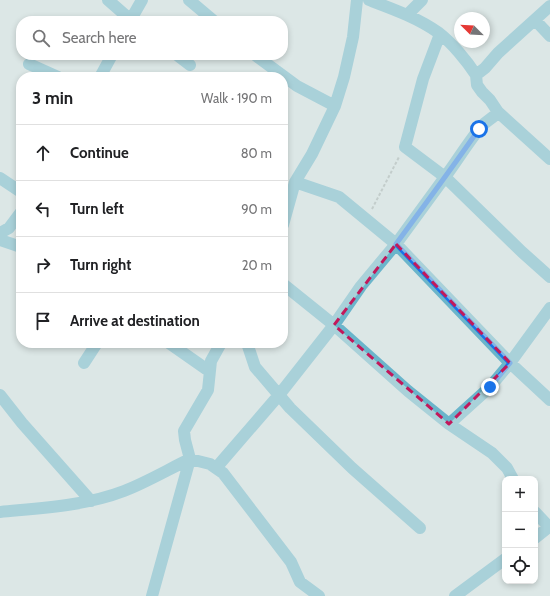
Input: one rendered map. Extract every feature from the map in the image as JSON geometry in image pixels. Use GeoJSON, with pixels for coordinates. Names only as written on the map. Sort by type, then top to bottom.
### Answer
{"type":"FeatureCollection","features":[{"type":"Feature","properties":{"kind":"street"},"geometry":{"type":"LineString","coordinates":[[108,0],[126,16]]}},
{"type":"Feature","properties":{"kind":"street"},"geometry":{"type":"LineString","coordinates":[[134,16],[142,0]]}},
{"type":"Feature","properties":{"kind":"street"},"geometry":{"type":"LineString","coordinates":[[189,0],[208,16]]}},
{"type":"Feature","properties":{"kind":"street"},"geometry":{"type":"LineString","coordinates":[[288,192],[312,154],[335,106],[344,77],[353,37],[357,0]]}},
{"type":"Feature","properties":{"kind":"street"},"geometry":{"type":"LineString","coordinates":[[369,0],[407,15],[440,34],[466,60],[476,75],[477,85],[498,112],[550,159]]}},
{"type":"Feature","properties":{"kind":"street"},"geometry":{"type":"LineString","coordinates":[[407,15],[422,0]]}},
{"type":"Feature","properties":{"kind":"street"},"geometry":{"type":"LineString","coordinates":[[476,75],[550,6]]}},
{"type":"Feature","properties":{"kind":"street"},"geometry":{"type":"LineString","coordinates":[[535,20],[550,36]]}},
{"type":"Feature","properties":{"kind":"street"},"geometry":{"type":"LineString","coordinates":[[440,34],[421,85],[405,147],[445,177],[522,252],[550,277]]}},
{"type":"Feature","properties":{"kind":"street"},"geometry":{"type":"LineString","coordinates":[[103,72],[109,60]]}},
{"type":"Feature","properties":{"kind":"street"},"geometry":{"type":"LineString","coordinates":[[184,60],[190,65]]}},
{"type":"Feature","properties":{"kind":"street"},"geometry":{"type":"LineString","coordinates":[[262,60],[279,72]]}},
{"type":"Feature","properties":{"kind":"street"},"geometry":{"type":"LineString","coordinates":[[30,64],[47,72]]}},
{"type":"Feature","properties":{"kind":"street"},"geometry":{"type":"LineString","coordinates":[[288,79],[298,86],[335,106]]}},
{"type":"Feature","properties":{"kind":"street"},"geometry":{"type":"LineString","coordinates":[[216,468],[278,395],[334,325],[361,286],[396,244],[479,129],[487,120],[495,116],[498,112]]}},
{"type":"Feature","properties":{"kind":"street"},"geometry":{"type":"LineString","coordinates":[[0,178],[16,189]]}},
{"type":"Feature","properties":{"kind":"street"},"geometry":{"type":"LineString","coordinates":[[295,182],[340,198],[396,244],[510,363],[550,400]]}},
{"type":"Feature","properties":{"kind":"street"},"geometry":{"type":"LineString","coordinates":[[0,234],[9,228],[16,219]]}},
{"type":"Feature","properties":{"kind":"street"},"geometry":{"type":"LineString","coordinates":[[0,240],[16,245]]}},
{"type":"Feature","properties":{"kind":"street"},"geometry":{"type":"LineString","coordinates":[[288,288],[334,325],[408,391],[449,424],[492,453],[507,468],[511,476]]}},
{"type":"Feature","properties":{"kind":"street"},"geometry":{"type":"LineString","coordinates":[[449,424],[490,387],[510,363],[550,308]]}},
{"type":"Feature","properties":{"kind":"street"},"geometry":{"type":"LineString","coordinates":[[84,363],[94,348]]}},
{"type":"Feature","properties":{"kind":"street"},"geometry":{"type":"LineString","coordinates":[[177,348],[209,371]]}},
{"type":"Feature","properties":{"kind":"street"},"geometry":{"type":"LineString","coordinates":[[152,596],[190,459],[184,431],[208,390],[211,361],[218,348]]}},
{"type":"Feature","properties":{"kind":"street"},"geometry":{"type":"LineString","coordinates":[[249,348],[255,367],[290,408],[352,468],[420,528]]}},
{"type":"Feature","properties":{"kind":"street"},"geometry":{"type":"LineString","coordinates":[[0,395],[22,423],[91,501]]}},
{"type":"Feature","properties":{"kind":"street"},"geometry":{"type":"LineString","coordinates":[[0,512],[91,501],[124,491],[190,459],[210,464],[223,473],[277,542],[291,562],[300,582],[319,596]]}},
{"type":"Feature","properties":{"kind":"street"},"geometry":{"type":"LineString","coordinates":[[538,515],[550,527],[538,536]]}},
{"type":"Feature","properties":{"kind":"street"},"geometry":{"type":"LineString","coordinates":[[455,596],[502,561]]}},
{"type":"Feature","properties":{"kind":"path"},"geometry":{"type":"LineString","coordinates":[[367,220],[405,147]]}},
{"type":"Feature","properties":{"kind":"highlighted area"},"geometry":{"type":"Polygon","coordinates":[[[396,244],[510,363],[449,424],[334,325],[396,244]]]}},
{"type":"Feature","properties":{"kind":"route"},"geometry":{"type":"LineString","coordinates":[[479,129],[396,244],[510,363],[490,387]]}}]}
